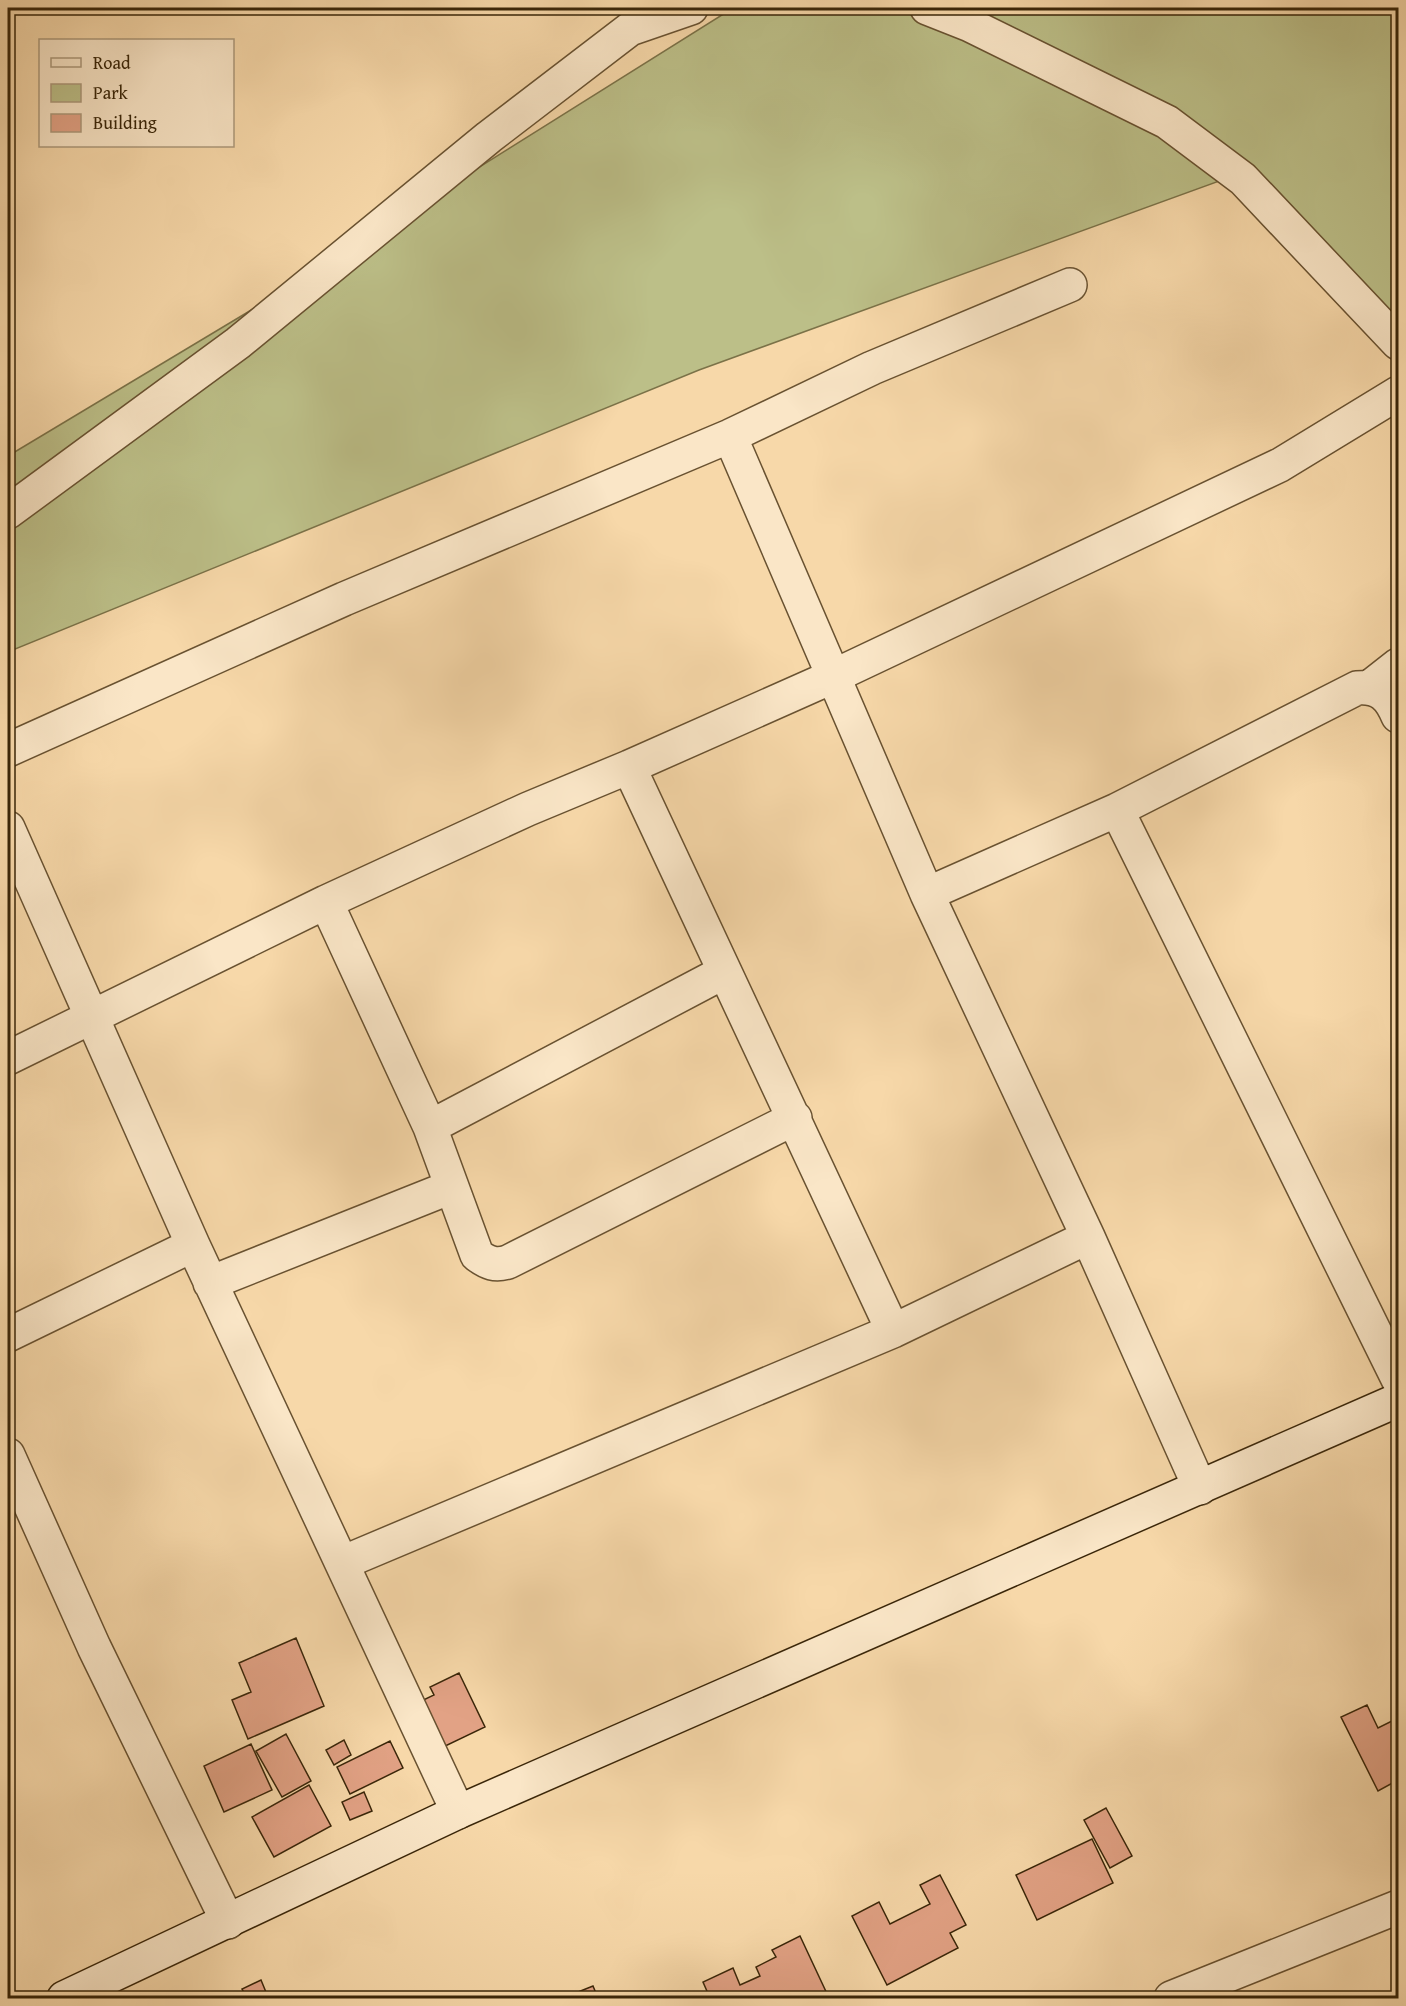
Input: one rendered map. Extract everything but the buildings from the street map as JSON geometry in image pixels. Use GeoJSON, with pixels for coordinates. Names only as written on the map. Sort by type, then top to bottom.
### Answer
{"type":"FeatureCollection","features":[{"type":"Feature","properties":{"kind":"street"},"geometry":{"type":"LineString","coordinates":[[8,512],[238,344],[489,137],[630,29],[691,8]]}},
{"type":"Feature","properties":{"kind":"street"},"geometry":{"type":"LineString","coordinates":[[927,8],[970,25],[1167,122],[1243,179],[1398,343]]}},
{"type":"Feature","properties":{"kind":"street"},"geometry":{"type":"LineString","coordinates":[[8,750],[344,599],[730,436],[872,368],[1070,285]]}},
{"type":"Feature","properties":{"kind":"street"},"geometry":{"type":"LineString","coordinates":[[8,1058],[326,902],[528,809],[629,767],[834,675],[1280,465],[1398,393]]}},
{"type":"Feature","properties":{"kind":"street"},"geometry":{"type":"LineString","coordinates":[[730,436],[927,894],[1088,1237],[1200,1488]]}},
{"type":"Feature","properties":{"kind":"street"},"geometry":{"type":"LineString","coordinates":[[1370,687],[1398,665]]}},
{"type":"Feature","properties":{"kind":"street"},"geometry":{"type":"LineString","coordinates":[[927,894],[1117,810],[1357,688],[1370,687],[1383,693],[1392,701],[1398,716]]}},
{"type":"Feature","properties":{"kind":"street"},"geometry":{"type":"LineString","coordinates":[[629,767],[893,1331]]}},
{"type":"Feature","properties":{"kind":"street"},"geometry":{"type":"LineString","coordinates":[[1117,810],[1398,1379]]}},
{"type":"Feature","properties":{"kind":"street"},"geometry":{"type":"LineString","coordinates":[[8,828],[90,1019],[192,1245],[458,1812]]}},
{"type":"Feature","properties":{"kind":"street"},"geometry":{"type":"LineString","coordinates":[[326,902],[430,1127],[477,1255],[488,1263],[499,1264],[795,1118]]}},
{"type":"Feature","properties":{"kind":"street"},"geometry":{"type":"LineString","coordinates":[[430,1127],[724,972]]}},
{"type":"Feature","properties":{"kind":"street"},"geometry":{"type":"LineString","coordinates":[[210,1283],[451,1187]]}},
{"type":"Feature","properties":{"kind":"street"},"geometry":{"type":"LineString","coordinates":[[342,1563],[893,1331],[1088,1237]]}},
{"type":"Feature","properties":{"kind":"street"},"geometry":{"type":"LineString","coordinates":[[8,1335],[192,1245]]}},
{"type":"Feature","properties":{"kind":"street"},"geometry":{"type":"LineString","coordinates":[[64,1998],[458,1812],[1398,1400]]}},
{"type":"Feature","properties":{"kind":"street"},"geometry":{"type":"LineString","coordinates":[[8,1455],[94,1647],[228,1922]]}},
{"type":"Feature","properties":{"kind":"street"},"geometry":{"type":"LineString","coordinates":[[1171,1998],[1398,1907]]}},
{"type":"Feature","properties":{"kind":"green space"},"geometry":{"type":"Polygon","coordinates":[[[733,8],[1398,8],[1398,334],[1230,177],[699,370],[8,652],[8,456],[248,312],[733,8]]]}}]}
